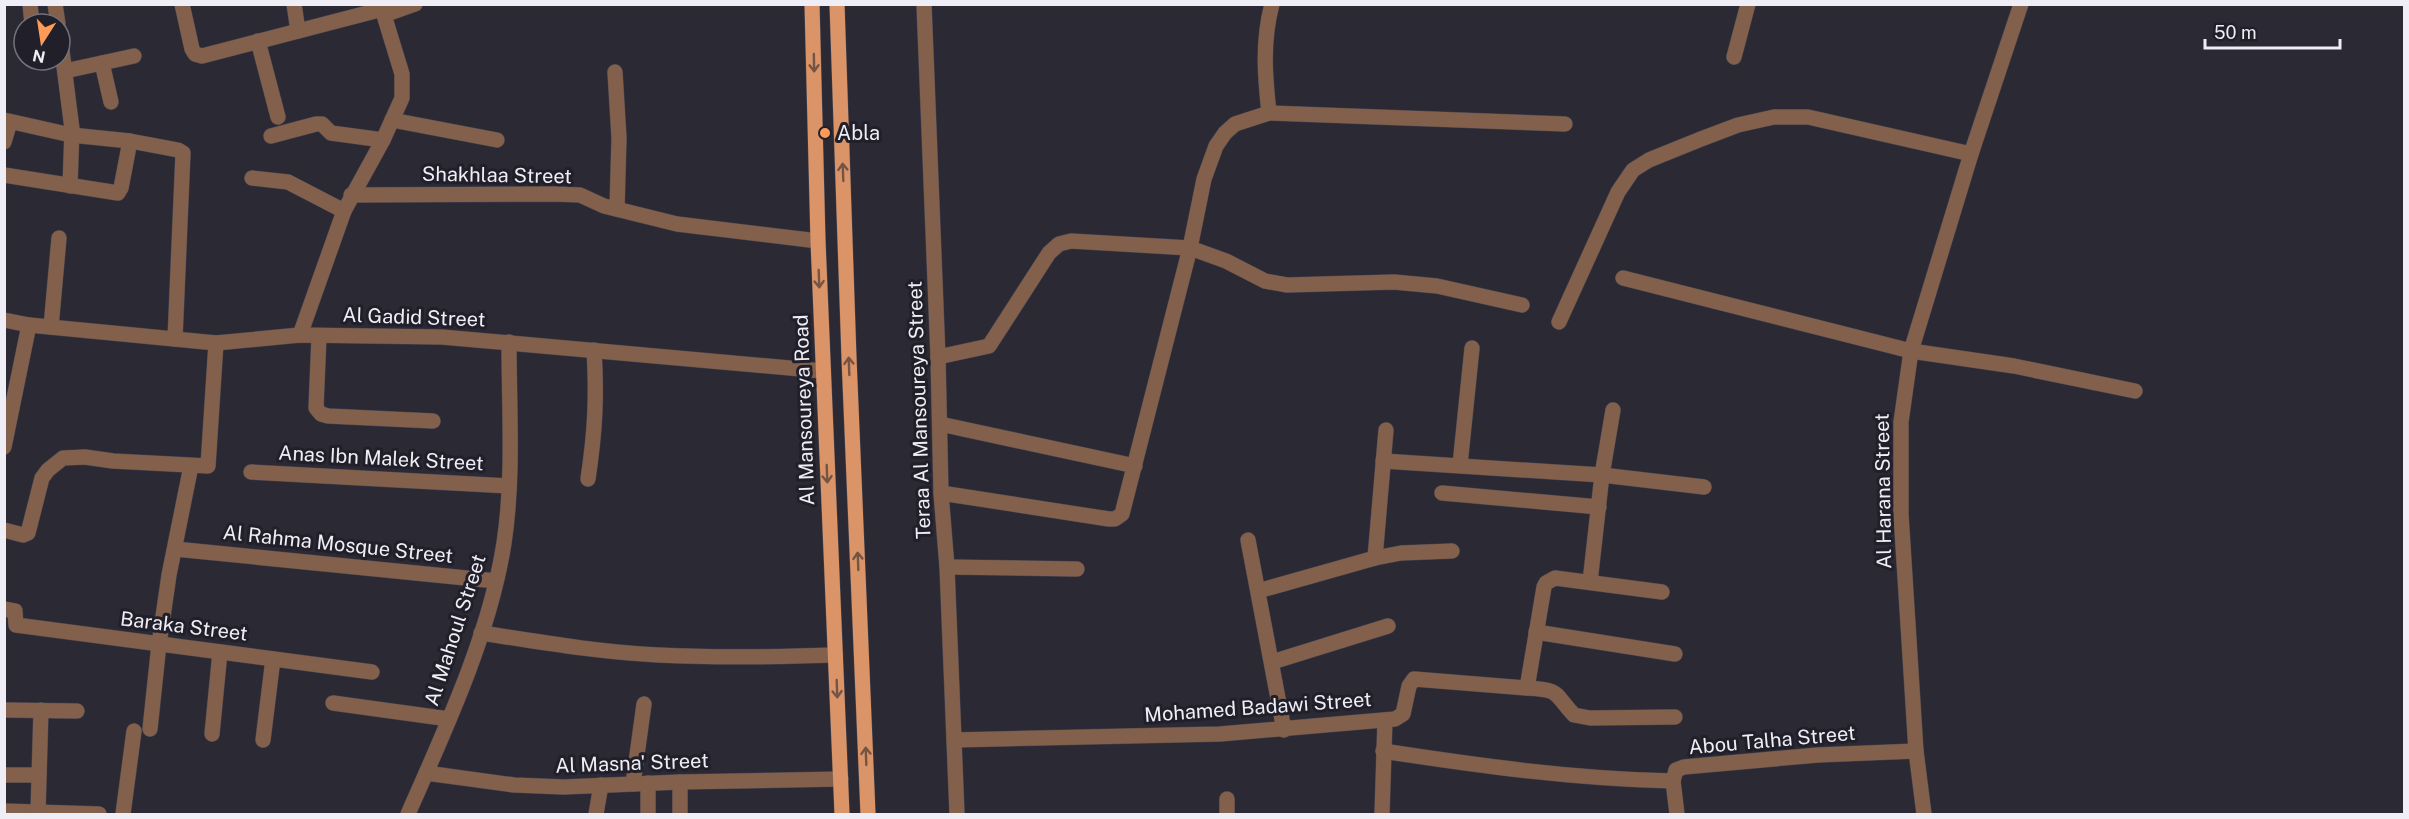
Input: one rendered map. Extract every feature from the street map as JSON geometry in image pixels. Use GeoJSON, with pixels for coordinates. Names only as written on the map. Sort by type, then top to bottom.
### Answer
{"type":"FeatureCollection","features":[{"type":"Feature","properties":{"kind":"main road","name":"Al Mansoureya Road"},"geometry":{"type":"LineString","coordinates":[[812,4],[818,241],[842,814]]}},
{"type":"Feature","properties":{"kind":"main road"},"geometry":{"type":"LineString","coordinates":[[837,4],[868,814]]}},
{"type":"Feature","properties":{"kind":"street"},"geometry":{"type":"LineString","coordinates":[[182,4],[192,49],[195,54],[202,56],[380,10],[415,4]]}},
{"type":"Feature","properties":{"kind":"street"},"geometry":{"type":"LineString","coordinates":[[294,4],[298,31]]}},
{"type":"Feature","properties":{"kind":"street","name":"Teraa Al Mansoureya Street"},"geometry":{"type":"LineString","coordinates":[[924,4],[941,493],[957,814]]}},
{"type":"Feature","properties":{"kind":"street"},"geometry":{"type":"LineString","coordinates":[[1269,113],[1264,48],[1272,4]]}},
{"type":"Feature","properties":{"kind":"street"},"geometry":{"type":"LineString","coordinates":[[1734,57],[1748,4]]}},
{"type":"Feature","properties":{"kind":"street","name":"Al Harana Street"},"geometry":{"type":"LineString","coordinates":[[1924,814],[1916,751],[1901,514],[1901,422],[1911,351],[1971,154],[2021,4]]}},
{"type":"Feature","properties":{"kind":"street"},"geometry":{"type":"LineString","coordinates":[[300,335],[344,211],[402,98],[402,74],[380,10]]}},
{"type":"Feature","properties":{"kind":"street"},"geometry":{"type":"LineString","coordinates":[[258,41],[278,117]]}},
{"type":"Feature","properties":{"kind":"street"},"geometry":{"type":"LineString","coordinates":[[72,69],[134,56]]}},
{"type":"Feature","properties":{"kind":"street"},"geometry":{"type":"LineString","coordinates":[[102,63],[111,102]]}},
{"type":"Feature","properties":{"kind":"street"},"geometry":{"type":"LineString","coordinates":[[65,72],[71,135],[70,186]]}},
{"type":"Feature","properties":{"kind":"street"},"geometry":{"type":"LineString","coordinates":[[615,72],[619,138],[617,210]]}},
{"type":"Feature","properties":{"kind":"street"},"geometry":{"type":"LineString","coordinates":[[941,493],[1115,519],[1122,514],[1191,248],[1204,179],[1216,146],[1235,124],[1269,113],[1565,124]]}},
{"type":"Feature","properties":{"kind":"street"},"geometry":{"type":"LineString","coordinates":[[1558,322],[1618,192],[1633,170],[1648,160],[1738,125],[1774,117],[1808,117],[1971,154]]}},
{"type":"Feature","properties":{"kind":"street"},"geometry":{"type":"LineString","coordinates":[[392,120],[497,140]]}},
{"type":"Feature","properties":{"kind":"street"},"geometry":{"type":"LineString","coordinates":[[4,142],[7,121],[71,135],[130,141],[178,150],[183,153],[175,339]]}},
{"type":"Feature","properties":{"kind":"street"},"geometry":{"type":"LineString","coordinates":[[272,136],[322,124],[331,133],[382,140]]}},
{"type":"Feature","properties":{"kind":"street"},"geometry":{"type":"LineString","coordinates":[[4,174],[118,193],[130,141]]}},
{"type":"Feature","properties":{"kind":"street"},"geometry":{"type":"LineString","coordinates":[[252,178],[288,182],[344,211]]}},
{"type":"Feature","properties":{"kind":"street","name":"Shakhlaa Street"},"geometry":{"type":"LineString","coordinates":[[351,195],[580,195],[617,210],[677,224],[818,241]]}},
{"type":"Feature","properties":{"kind":"street"},"geometry":{"type":"LineString","coordinates":[[51,327],[59,238]]}},
{"type":"Feature","properties":{"kind":"street"},"geometry":{"type":"LineString","coordinates":[[938,357],[989,346],[1044,261],[1059,244],[1071,241],[1191,248],[1226,261],[1265,281],[1287,285],[1394,282],[1437,286],[1522,305]]}},
{"type":"Feature","properties":{"kind":"street"},"geometry":{"type":"LineString","coordinates":[[1623,278],[1911,351],[2014,366],[2135,391]]}},
{"type":"Feature","properties":{"kind":"street","name":"Al Gadid Street"},"geometry":{"type":"LineString","coordinates":[[4,320],[29,325],[216,343],[300,335],[442,337],[823,371]]}},
{"type":"Feature","properties":{"kind":"street"},"geometry":{"type":"LineString","coordinates":[[4,447],[29,325]]}},
{"type":"Feature","properties":{"kind":"street"},"geometry":{"type":"LineString","coordinates":[[319,336],[316,408],[321,414],[433,421]]}},
{"type":"Feature","properties":{"kind":"street","name":"Al Mahoul Street"},"geometry":{"type":"LineString","coordinates":[[408,814],[449,719],[481,633],[496,581],[504,541],[509,486],[510,342]]}},
{"type":"Feature","properties":{"kind":"street"},"geometry":{"type":"LineString","coordinates":[[4,530],[23,535],[28,532],[42,478],[63,458],[85,457],[206,467],[209,463],[216,343]]}},
{"type":"Feature","properties":{"kind":"street"},"geometry":{"type":"LineString","coordinates":[[1460,465],[1472,348]]}},
{"type":"Feature","properties":{"kind":"street"},"geometry":{"type":"LineString","coordinates":[[588,479],[597,400],[594,350]]}},
{"type":"Feature","properties":{"kind":"street"},"geometry":{"type":"LineString","coordinates":[[1590,582],[1612,410]]}},
{"type":"Feature","properties":{"kind":"street"},"geometry":{"type":"LineString","coordinates":[[940,424],[1135,466]]}},
{"type":"Feature","properties":{"kind":"street"},"geometry":{"type":"LineString","coordinates":[[1375,558],[1386,430]]}},
{"type":"Feature","properties":{"kind":"street"},"geometry":{"type":"LineString","coordinates":[[1383,461],[1602,475],[1704,487]]}},
{"type":"Feature","properties":{"kind":"street"},"geometry":{"type":"LineString","coordinates":[[150,729],[159,644],[192,466]]}},
{"type":"Feature","properties":{"kind":"street","name":"Anas Ibn Malek Street"},"geometry":{"type":"LineString","coordinates":[[251,472],[509,486]]}},
{"type":"Feature","properties":{"kind":"street"},"geometry":{"type":"LineString","coordinates":[[1442,492],[1599,507]]}},
{"type":"Feature","properties":{"kind":"street"},"geometry":{"type":"LineString","coordinates":[[1248,540],[1284,730]]}},
{"type":"Feature","properties":{"kind":"street","name":"Al Rahma Mosque Street"},"geometry":{"type":"LineString","coordinates":[[175,549],[496,581]]}},
{"type":"Feature","properties":{"kind":"street"},"geometry":{"type":"LineString","coordinates":[[1258,591],[1375,558],[1452,551]]}},
{"type":"Feature","properties":{"kind":"street"},"geometry":{"type":"LineString","coordinates":[[946,567],[1077,569]]}},
{"type":"Feature","properties":{"kind":"street"},"geometry":{"type":"LineString","coordinates":[[1662,592],[1555,578],[1546,583],[1527,688],[1552,690],[1574,715],[1590,718],[1675,717]]}},
{"type":"Feature","properties":{"kind":"street","name":"Baraka Street"},"geometry":{"type":"LineString","coordinates":[[4,609],[15,611],[16,626],[372,672]]}},
{"type":"Feature","properties":{"kind":"street"},"geometry":{"type":"LineString","coordinates":[[1272,662],[1388,626]]}},
{"type":"Feature","properties":{"kind":"street"},"geometry":{"type":"LineString","coordinates":[[1536,632],[1675,654]]}},
{"type":"Feature","properties":{"kind":"street"},"geometry":{"type":"LineString","coordinates":[[481,633],[567,646],[656,655],[745,658],[836,655]]}},
{"type":"Feature","properties":{"kind":"street"},"geometry":{"type":"LineString","coordinates":[[212,734],[220,652]]}},
{"type":"Feature","properties":{"kind":"street"},"geometry":{"type":"LineString","coordinates":[[263,740],[273,659]]}},
{"type":"Feature","properties":{"kind":"street","name":"Mohamed Badawi Street"},"geometry":{"type":"LineString","coordinates":[[954,740],[1220,734],[1284,730],[1399,718],[1403,714],[1408,686],[1414,679],[1527,688]]}},
{"type":"Feature","properties":{"kind":"street"},"geometry":{"type":"LineString","coordinates":[[333,703],[449,719]]}},
{"type":"Feature","properties":{"kind":"street"},"geometry":{"type":"LineString","coordinates":[[644,704],[640,783],[648,814]]}},
{"type":"Feature","properties":{"kind":"street"},"geometry":{"type":"LineString","coordinates":[[4,710],[77,711]]}},
{"type":"Feature","properties":{"kind":"street"},"geometry":{"type":"LineString","coordinates":[[38,812],[41,711]]}},
{"type":"Feature","properties":{"kind":"street"},"geometry":{"type":"LineString","coordinates":[[1382,814],[1385,720]]}},
{"type":"Feature","properties":{"kind":"street"},"geometry":{"type":"LineString","coordinates":[[123,814],[134,731]]}},
{"type":"Feature","properties":{"kind":"street"},"geometry":{"type":"LineString","coordinates":[[1383,751],[1561,776],[1673,781]]}},
{"type":"Feature","properties":{"kind":"street","name":"Abou Talha Street"},"geometry":{"type":"LineString","coordinates":[[1677,814],[1673,781],[1676,770],[1684,767],[1818,755],[1916,751]]}},
{"type":"Feature","properties":{"kind":"street","name":"Al Masna' Street"},"geometry":{"type":"LineString","coordinates":[[426,773],[514,785],[564,787],[640,783],[841,779]]}},
{"type":"Feature","properties":{"kind":"street"},"geometry":{"type":"LineString","coordinates":[[4,775],[39,775]]}},
{"type":"Feature","properties":{"kind":"street"},"geometry":{"type":"LineString","coordinates":[[680,782],[680,814]]}},
{"type":"Feature","properties":{"kind":"street"},"geometry":{"type":"LineString","coordinates":[[596,814],[601,785]]}},
{"type":"Feature","properties":{"kind":"street"},"geometry":{"type":"LineString","coordinates":[[4,811],[99,814]]}},
{"type":"Feature","properties":{"kind":"place","name":"Abla"},"geometry":{"type":"Point","coordinates":[825,133]}}]}
